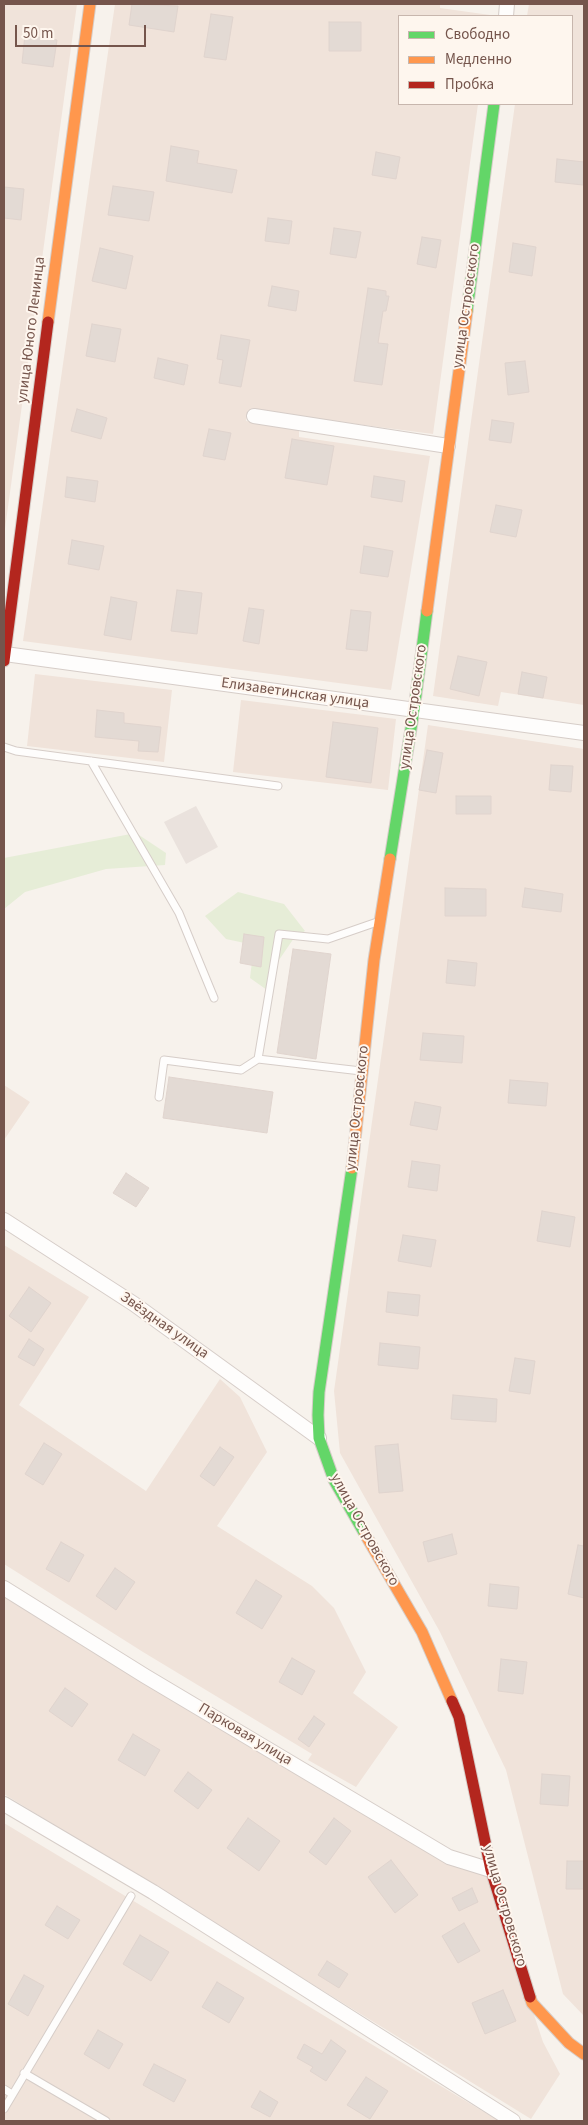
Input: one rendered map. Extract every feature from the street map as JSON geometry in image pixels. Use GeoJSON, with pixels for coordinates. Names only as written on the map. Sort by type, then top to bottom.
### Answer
{"type":"FeatureCollection","features":[{"type":"Feature","properties":{"kind":"street","name":"улица Юного Ленинца"},"geometry":{"type":"LineString","coordinates":[[4,658],[90,4]]}},
{"type":"Feature","properties":{"kind":"street","name":"улица Островского"},"geometry":{"type":"LineString","coordinates":[[494,105],[414,710],[374,960],[348,1201],[319,1392],[319,1438],[334,1480],[422,1632],[459,1717],[491,1870],[532,2003],[569,2042],[584,2054]]}},
{"type":"Feature","properties":{"kind":"street"},"geometry":{"type":"LineString","coordinates":[[254,416],[448,446]]}},
{"type":"Feature","properties":{"kind":"street","name":"Елизаветинская улица"},"geometry":{"type":"LineString","coordinates":[[4,658],[584,733]]}},
{"type":"Feature","properties":{"kind":"street","name":"Звёздная улица"},"geometry":{"type":"LineString","coordinates":[[4,1220],[134,1304],[319,1438]]}},
{"type":"Feature","properties":{"kind":"street","name":"Парковая улица"},"geometry":{"type":"LineString","coordinates":[[4,1588],[145,1676],[450,1858],[491,1870]]}},
{"type":"Feature","properties":{"kind":"street"},"geometry":{"type":"LineString","coordinates":[[4,1804],[153,1892],[513,2121]]}},
{"type":"Feature","properties":{"kind":"lane"},"geometry":{"type":"LineString","coordinates":[[4,747],[16,752],[278,786]]}},
{"type":"Feature","properties":{"kind":"lane"},"geometry":{"type":"LineString","coordinates":[[91,761],[179,913],[214,998]]}},
{"type":"Feature","properties":{"kind":"lane"},"geometry":{"type":"LineString","coordinates":[[258,1059],[279,934],[328,939],[380,921]]}},
{"type":"Feature","properties":{"kind":"lane"},"geometry":{"type":"LineString","coordinates":[[158,1097],[164,1060],[241,1070],[258,1059],[362,1071]]}},
{"type":"Feature","properties":{"kind":"lane"},"geometry":{"type":"LineString","coordinates":[[4,2109],[131,1896]]}},
{"type":"Feature","properties":{"kind":"lane"},"geometry":{"type":"LineString","coordinates":[[24,2074],[106,2121]]}},
{"type":"Feature","properties":{"kind":"lane"},"geometry":{"type":"LineString","coordinates":[[4,2089],[12,2094]]}},
{"type":"Feature","properties":{"kind":"shaded area"},"geometry":{"type":"Polygon","coordinates":[[[4,4],[77,4],[4,536],[4,4]]]}},
{"type":"Feature","properties":{"kind":"shaded area"},"geometry":{"type":"Polygon","coordinates":[[[115,4],[440,4],[440,8],[490,15],[398,15],[398,105],[478,105],[433,434],[248,410],[246,421],[299,427],[299,437],[430,456],[391,690],[23,641],[115,4]]]}},
{"type":"Feature","properties":{"kind":"shaded area"},"geometry":{"type":"Polygon","coordinates":[[[529,4],[584,4],[584,705],[501,692],[498,706],[433,696],[515,105],[573,105],[573,15],[527,15],[529,4]]]}},
{"type":"Feature","properties":{"kind":"shaded area"},"geometry":{"type":"Polygon","coordinates":[[[35,674],[172,690],[164,762],[27,746],[35,674]]]}},
{"type":"Feature","properties":{"kind":"shaded area"},"geometry":{"type":"Polygon","coordinates":[[[241,700],[396,719],[388,790],[233,772],[241,700]]]}},
{"type":"Feature","properties":{"kind":"shaded area"},"geometry":{"type":"Polygon","coordinates":[[[428,725],[584,749],[584,2016],[563,1994],[506,1770],[440,1632],[340,1453],[334,1391],[428,725]]]}},
{"type":"Feature","properties":{"kind":"shaded area"},"geometry":{"type":"Polygon","coordinates":[[[196,806],[218,847],[186,864],[164,822],[196,806]]]}},
{"type":"Feature","properties":{"kind":"shaded area"},"geometry":{"type":"Polygon","coordinates":[[[4,1085],[30,1102],[4,1140],[4,1085]]]}},
{"type":"Feature","properties":{"kind":"shaded area"},"geometry":{"type":"Polygon","coordinates":[[[4,1245],[89,1297],[19,1405],[146,1491],[220,1379],[240,1397],[267,1452],[217,1526],[312,1586],[334,1608],[366,1672],[353,1693],[398,1727],[356,1787],[308,1760],[312,1754],[143,1652],[4,1564],[4,1245]]]}},
{"type":"Feature","properties":{"kind":"shaded area"},"geometry":{"type":"Polygon","coordinates":[[[4,1593],[487,1873],[543,2042],[560,2074],[531,2119],[4,1794],[4,1593]]]}},
{"type":"Feature","properties":{"kind":"shaded area"},"geometry":{"type":"Polygon","coordinates":[[[4,1823],[499,2121],[4,2121],[4,1823]]]}},
{"type":"Feature","properties":{"kind":"green space"},"geometry":{"type":"Polygon","coordinates":[[[136,833],[166,853],[165,865],[106,869],[25,892],[4,909],[4,858],[136,833]]]}},
{"type":"Feature","properties":{"kind":"green space"},"geometry":{"type":"Polygon","coordinates":[[[238,892],[284,904],[305,931],[294,938],[279,960],[267,990],[250,978],[254,945],[226,939],[205,916],[238,892]]]}},
{"type":"Feature","properties":{"kind":"building"},"geometry":{"type":"Polygon","coordinates":[[[132,4],[178,6],[174,32],[129,25],[132,4]]]}},
{"type":"Feature","properties":{"kind":"building"},"geometry":{"type":"Polygon","coordinates":[[[211,14],[233,17],[226,60],[204,57],[211,14]]]}},
{"type":"Feature","properties":{"kind":"building"},"geometry":{"type":"Polygon","coordinates":[[[329,22],[361,22],[361,51],[329,51],[329,22]]]}},
{"type":"Feature","properties":{"kind":"building"},"geometry":{"type":"Polygon","coordinates":[[[25,35],[57,40],[53,67],[22,63],[25,35]]]}},
{"type":"Feature","properties":{"kind":"building"},"geometry":{"type":"Polygon","coordinates":[[[171,146],[199,151],[197,163],[237,170],[232,193],[166,181],[171,146]]]}},
{"type":"Feature","properties":{"kind":"building"},"geometry":{"type":"Polygon","coordinates":[[[376,152],[400,157],[396,179],[372,175],[376,152]]]}},
{"type":"Feature","properties":{"kind":"building"},"geometry":{"type":"Polygon","coordinates":[[[557,159],[584,162],[583,185],[555,182],[557,159]]]}},
{"type":"Feature","properties":{"kind":"building"},"geometry":{"type":"Polygon","coordinates":[[[113,186],[154,192],[149,221],[108,215],[113,186]]]}},
{"type":"Feature","properties":{"kind":"building"},"geometry":{"type":"Polygon","coordinates":[[[4,187],[24,189],[21,220],[4,218],[4,187]]]}},
{"type":"Feature","properties":{"kind":"building"},"geometry":{"type":"Polygon","coordinates":[[[268,218],[292,221],[289,244],[265,241],[268,218]]]}},
{"type":"Feature","properties":{"kind":"building"},"geometry":{"type":"Polygon","coordinates":[[[334,228],[361,232],[356,258],[330,254],[334,228]]]}},
{"type":"Feature","properties":{"kind":"building"},"geometry":{"type":"Polygon","coordinates":[[[422,237],[441,240],[436,268],[417,264],[422,237]]]}},
{"type":"Feature","properties":{"kind":"building"},"geometry":{"type":"Polygon","coordinates":[[[513,243],[536,247],[532,276],[509,272],[513,243]]]}},
{"type":"Feature","properties":{"kind":"building"},"geometry":{"type":"Polygon","coordinates":[[[100,248],[133,256],[126,289],[92,281],[100,248]]]}},
{"type":"Feature","properties":{"kind":"building"},"geometry":{"type":"Polygon","coordinates":[[[272,286],[299,291],[296,311],[268,306],[272,286]]]}},
{"type":"Feature","properties":{"kind":"building"},"geometry":{"type":"Polygon","coordinates":[[[368,288],[386,291],[386,296],[389,296],[386,311],[383,311],[378,343],[388,344],[382,385],[354,381],[368,288]]]}},
{"type":"Feature","properties":{"kind":"building"},"geometry":{"type":"Polygon","coordinates":[[[92,324],[121,329],[115,362],[86,356],[92,324]]]}},
{"type":"Feature","properties":{"kind":"building"},"geometry":{"type":"Polygon","coordinates":[[[221,335],[250,340],[241,387],[219,383],[223,360],[217,359],[221,335]]]}},
{"type":"Feature","properties":{"kind":"building"},"geometry":{"type":"Polygon","coordinates":[[[158,358],[188,365],[184,385],[154,378],[158,358]]]}},
{"type":"Feature","properties":{"kind":"building"},"geometry":{"type":"Polygon","coordinates":[[[525,361],[529,392],[508,395],[505,363],[525,361]]]}},
{"type":"Feature","properties":{"kind":"building"},"geometry":{"type":"Polygon","coordinates":[[[77,409],[107,418],[101,439],[71,431],[77,409]]]}},
{"type":"Feature","properties":{"kind":"building"},"geometry":{"type":"Polygon","coordinates":[[[492,420],[514,423],[511,443],[489,440],[492,420]]]}},
{"type":"Feature","properties":{"kind":"building"},"geometry":{"type":"Polygon","coordinates":[[[209,429],[231,433],[225,460],[203,456],[209,429]]]}},
{"type":"Feature","properties":{"kind":"building"},"geometry":{"type":"Polygon","coordinates":[[[292,439],[334,446],[327,485],[285,478],[292,439]]]}},
{"type":"Feature","properties":{"kind":"building"},"geometry":{"type":"Polygon","coordinates":[[[374,476],[405,481],[402,502],[371,497],[374,476]]]}},
{"type":"Feature","properties":{"kind":"building"},"geometry":{"type":"Polygon","coordinates":[[[67,477],[98,481],[95,502],[65,497],[67,477]]]}},
{"type":"Feature","properties":{"kind":"building"},"geometry":{"type":"Polygon","coordinates":[[[496,505],[522,510],[516,537],[490,532],[496,505]]]}},
{"type":"Feature","properties":{"kind":"building"},"geometry":{"type":"Polygon","coordinates":[[[72,540],[104,546],[99,570],[68,564],[72,540]]]}},
{"type":"Feature","properties":{"kind":"building"},"geometry":{"type":"Polygon","coordinates":[[[364,546],[393,551],[388,577],[360,573],[364,546]]]}},
{"type":"Feature","properties":{"kind":"building"},"geometry":{"type":"Polygon","coordinates":[[[177,590],[202,593],[197,634],[171,631],[177,590]]]}},
{"type":"Feature","properties":{"kind":"building"},"geometry":{"type":"Polygon","coordinates":[[[111,597],[137,602],[131,640],[104,635],[111,597]]]}},
{"type":"Feature","properties":{"kind":"building"},"geometry":{"type":"Polygon","coordinates":[[[249,608],[264,610],[259,644],[243,641],[249,608]]]}},
{"type":"Feature","properties":{"kind":"building"},"geometry":{"type":"Polygon","coordinates":[[[351,610],[371,612],[367,651],[346,649],[351,610]]]}},
{"type":"Feature","properties":{"kind":"building"},"geometry":{"type":"Polygon","coordinates":[[[458,656],[487,662],[479,696],[450,689],[458,656]]]}},
{"type":"Feature","properties":{"kind":"building"},"geometry":{"type":"Polygon","coordinates":[[[522,672],[547,677],[543,698],[518,694],[522,672]]]}},
{"type":"Feature","properties":{"kind":"building"},"geometry":{"type":"Polygon","coordinates":[[[97,710],[124,713],[124,723],[161,727],[158,752],[138,751],[139,741],[95,737],[97,710]]]}},
{"type":"Feature","properties":{"kind":"building"},"geometry":{"type":"Polygon","coordinates":[[[333,722],[378,728],[371,783],[326,777],[333,722]]]}},
{"type":"Feature","properties":{"kind":"building"},"geometry":{"type":"Polygon","coordinates":[[[427,750],[443,753],[436,793],[419,790],[427,750]]]}},
{"type":"Feature","properties":{"kind":"building"},"geometry":{"type":"Polygon","coordinates":[[[551,765],[573,766],[571,792],[549,790],[551,765]]]}},
{"type":"Feature","properties":{"kind":"building"},"geometry":{"type":"Polygon","coordinates":[[[456,796],[491,796],[491,814],[456,814],[456,796]]]}},
{"type":"Feature","properties":{"kind":"building"},"geometry":{"type":"Polygon","coordinates":[[[445,888],[486,889],[486,916],[445,916],[445,888]]]}},
{"type":"Feature","properties":{"kind":"building"},"geometry":{"type":"Polygon","coordinates":[[[525,888],[563,894],[561,912],[522,907],[525,888]]]}},
{"type":"Feature","properties":{"kind":"building"},"geometry":{"type":"Polygon","coordinates":[[[244,934],[264,937],[261,967],[240,963],[244,934]]]}},
{"type":"Feature","properties":{"kind":"building"},"geometry":{"type":"Polygon","coordinates":[[[293,949],[331,954],[316,1059],[277,1053],[293,949]]]}},
{"type":"Feature","properties":{"kind":"building"},"geometry":{"type":"Polygon","coordinates":[[[448,960],[477,963],[475,986],[446,983],[448,960]]]}},
{"type":"Feature","properties":{"kind":"building"},"geometry":{"type":"Polygon","coordinates":[[[423,1033],[464,1036],[462,1063],[420,1060],[423,1033]]]}},
{"type":"Feature","properties":{"kind":"building"},"geometry":{"type":"Polygon","coordinates":[[[169,1077],[273,1092],[267,1133],[163,1118],[169,1077]]]}},
{"type":"Feature","properties":{"kind":"building"},"geometry":{"type":"Polygon","coordinates":[[[510,1080],[548,1083],[546,1106],[508,1103],[510,1080]]]}},
{"type":"Feature","properties":{"kind":"building"},"geometry":{"type":"Polygon","coordinates":[[[415,1102],[441,1107],[437,1130],[410,1125],[415,1102]]]}},
{"type":"Feature","properties":{"kind":"building"},"geometry":{"type":"Polygon","coordinates":[[[412,1161],[440,1165],[437,1191],[408,1187],[412,1161]]]}},
{"type":"Feature","properties":{"kind":"building"},"geometry":{"type":"Polygon","coordinates":[[[126,1173],[149,1188],[136,1207],[113,1193],[126,1173]]]}},
{"type":"Feature","properties":{"kind":"building"},"geometry":{"type":"Polygon","coordinates":[[[542,1211],[575,1217],[570,1247],[537,1241],[542,1211]]]}},
{"type":"Feature","properties":{"kind":"building"},"geometry":{"type":"Polygon","coordinates":[[[403,1235],[436,1240],[431,1267],[398,1261],[403,1235]]]}},
{"type":"Feature","properties":{"kind":"building"},"geometry":{"type":"Polygon","coordinates":[[[29,1287],[51,1303],[31,1332],[9,1316],[29,1287]]]}},
{"type":"Feature","properties":{"kind":"building"},"geometry":{"type":"Polygon","coordinates":[[[388,1292],[420,1295],[418,1316],[386,1312],[388,1292]]]}},
{"type":"Feature","properties":{"kind":"building"},"geometry":{"type":"Polygon","coordinates":[[[29,1339],[44,1349],[34,1366],[18,1357],[29,1339]]]}},
{"type":"Feature","properties":{"kind":"building"},"geometry":{"type":"Polygon","coordinates":[[[380,1343],[420,1347],[418,1369],[378,1365],[380,1343]]]}},
{"type":"Feature","properties":{"kind":"building"},"geometry":{"type":"Polygon","coordinates":[[[515,1358],[535,1361],[530,1394],[509,1391],[515,1358]]]}},
{"type":"Feature","properties":{"kind":"building"},"geometry":{"type":"Polygon","coordinates":[[[453,1395],[497,1399],[496,1422],[451,1419],[453,1395]]]}},
{"type":"Feature","properties":{"kind":"building"},"geometry":{"type":"Polygon","coordinates":[[[44,1443],[62,1454],[43,1485],[25,1474],[44,1443]]]}},
{"type":"Feature","properties":{"kind":"building"},"geometry":{"type":"Polygon","coordinates":[[[398,1444],[403,1491],[379,1493],[375,1446],[398,1444]]]}},
{"type":"Feature","properties":{"kind":"building"},"geometry":{"type":"Polygon","coordinates":[[[220,1447],[234,1457],[214,1486],[200,1476],[220,1447]]]}},
{"type":"Feature","properties":{"kind":"building"},"geometry":{"type":"Polygon","coordinates":[[[452,1534],[457,1554],[428,1562],[423,1542],[452,1534]]]}},
{"type":"Feature","properties":{"kind":"building"},"geometry":{"type":"Polygon","coordinates":[[[61,1542],[84,1555],[69,1582],[46,1569],[61,1542]]]}},
{"type":"Feature","properties":{"kind":"building"},"geometry":{"type":"Polygon","coordinates":[[[578,1545],[584,1546],[584,1598],[568,1594],[578,1545]]]}},
{"type":"Feature","properties":{"kind":"building"},"geometry":{"type":"Polygon","coordinates":[[[115,1568],[135,1582],[116,1610],[96,1596],[115,1568]]]}},
{"type":"Feature","properties":{"kind":"building"},"geometry":{"type":"Polygon","coordinates":[[[256,1580],[282,1596],[262,1629],[236,1613],[256,1580]]]}},
{"type":"Feature","properties":{"kind":"building"},"geometry":{"type":"Polygon","coordinates":[[[490,1584],[519,1587],[517,1609],[488,1606],[490,1584]]]}},
{"type":"Feature","properties":{"kind":"building"},"geometry":{"type":"Polygon","coordinates":[[[292,1658],[315,1671],[302,1695],[279,1682],[292,1658]]]}},
{"type":"Feature","properties":{"kind":"building"},"geometry":{"type":"Polygon","coordinates":[[[501,1659],[527,1662],[523,1694],[498,1691],[501,1659]]]}},
{"type":"Feature","properties":{"kind":"building"},"geometry":{"type":"Polygon","coordinates":[[[65,1688],[88,1704],[72,1727],[49,1711],[65,1688]]]}},
{"type":"Feature","properties":{"kind":"building"},"geometry":{"type":"Polygon","coordinates":[[[314,1716],[325,1724],[309,1747],[298,1739],[314,1716]]]}},
{"type":"Feature","properties":{"kind":"building"},"geometry":{"type":"Polygon","coordinates":[[[133,1734],[160,1750],[145,1776],[118,1760],[133,1734]]]}},
{"type":"Feature","properties":{"kind":"building"},"geometry":{"type":"Polygon","coordinates":[[[188,1772],[212,1790],[198,1809],[174,1791],[188,1772]]]}},
{"type":"Feature","properties":{"kind":"building"},"geometry":{"type":"Polygon","coordinates":[[[542,1774],[570,1776],[568,1806],[540,1804],[542,1774]]]}},
{"type":"Feature","properties":{"kind":"building"},"geometry":{"type":"Polygon","coordinates":[[[248,1818],[280,1841],[259,1871],[227,1848],[248,1818]]]}},
{"type":"Feature","properties":{"kind":"building"},"geometry":{"type":"Polygon","coordinates":[[[334,1818],[351,1831],[326,1865],[309,1852],[334,1818]]]}},
{"type":"Feature","properties":{"kind":"building"},"geometry":{"type":"Polygon","coordinates":[[[391,1860],[418,1895],[395,1913],[368,1877],[391,1860]]]}},
{"type":"Feature","properties":{"kind":"building"},"geometry":{"type":"Polygon","coordinates":[[[567,1861],[584,1861],[584,1889],[566,1889],[567,1861]]]}},
{"type":"Feature","properties":{"kind":"building"},"geometry":{"type":"Polygon","coordinates":[[[472,1888],[478,1902],[459,1911],[452,1898],[472,1888]]]}},
{"type":"Feature","properties":{"kind":"building"},"geometry":{"type":"Polygon","coordinates":[[[57,1906],[80,1920],[68,1939],[45,1925],[57,1906]]]}},
{"type":"Feature","properties":{"kind":"building"},"geometry":{"type":"Polygon","coordinates":[[[464,1923],[480,1951],[458,1963],[442,1936],[464,1923]]]}},
{"type":"Feature","properties":{"kind":"building"},"geometry":{"type":"Polygon","coordinates":[[[140,1935],[169,1952],[151,1981],[123,1964],[140,1935]]]}},
{"type":"Feature","properties":{"kind":"building"},"geometry":{"type":"Polygon","coordinates":[[[327,1961],[348,1974],[339,1988],[318,1975],[327,1961]]]}},
{"type":"Feature","properties":{"kind":"building"},"geometry":{"type":"Polygon","coordinates":[[[24,1975],[44,1986],[28,2016],[8,2004],[24,1975]]]}},
{"type":"Feature","properties":{"kind":"building"},"geometry":{"type":"Polygon","coordinates":[[[217,1982],[244,1998],[229,2023],[202,2007],[217,1982]]]}},
{"type":"Feature","properties":{"kind":"building"},"geometry":{"type":"Polygon","coordinates":[[[503,1990],[516,2021],[485,2034],[472,2003],[503,1990]]]}},
{"type":"Feature","properties":{"kind":"building"},"geometry":{"type":"Polygon","coordinates":[[[98,2030],[123,2044],[109,2069],[84,2054],[98,2030]]]}},
{"type":"Feature","properties":{"kind":"building"},"geometry":{"type":"Polygon","coordinates":[[[331,2040],[346,2051],[326,2081],[310,2071],[313,2067],[297,2058],[304,2044],[322,2054],[331,2040]]]}},
{"type":"Feature","properties":{"kind":"building"},"geometry":{"type":"Polygon","coordinates":[[[154,2064],[186,2080],[174,2102],[143,2085],[154,2064]]]}},
{"type":"Feature","properties":{"kind":"building"},"geometry":{"type":"Polygon","coordinates":[[[366,2077],[388,2091],[370,2119],[347,2105],[366,2077]]]}},
{"type":"Feature","properties":{"kind":"building"},"geometry":{"type":"Polygon","coordinates":[[[260,2091],[278,2102],[270,2117],[251,2107],[260,2091]]]}},
{"type":"Feature","properties":{"kind":"traffic: fast"},"geometry":{"type":"LineString","coordinates":[[467,311],[494,105]]}},
{"type":"Feature","properties":{"kind":"traffic: fast"},"geometry":{"type":"LineString","coordinates":[[390,859],[414,710],[427,611]]}},
{"type":"Feature","properties":{"kind":"traffic: fast"},"geometry":{"type":"LineString","coordinates":[[352,1168],[319,1392],[318,1415],[319,1438],[334,1480],[365,1534]]}},
{"type":"Feature","properties":{"kind":"traffic: slow"},"geometry":{"type":"LineString","coordinates":[[48,322],[90,4]]}},
{"type":"Feature","properties":{"kind":"traffic: slow"},"geometry":{"type":"LineString","coordinates":[[427,611],[467,311]]}},
{"type":"Feature","properties":{"kind":"traffic: slow"},"geometry":{"type":"LineString","coordinates":[[352,1168],[374,960],[390,859]]}},
{"type":"Feature","properties":{"kind":"traffic: slow"},"geometry":{"type":"LineString","coordinates":[[365,1534],[422,1632],[452,1701]]}},
{"type":"Feature","properties":{"kind":"traffic: slow"},"geometry":{"type":"LineString","coordinates":[[530,1997],[532,2003],[569,2043],[584,2054]]}},
{"type":"Feature","properties":{"kind":"traffic: jam"},"geometry":{"type":"LineString","coordinates":[[4,661],[48,322]]}},
{"type":"Feature","properties":{"kind":"traffic: jam"},"geometry":{"type":"LineString","coordinates":[[452,1701],[459,1717],[491,1870],[530,1997]]}}]}
